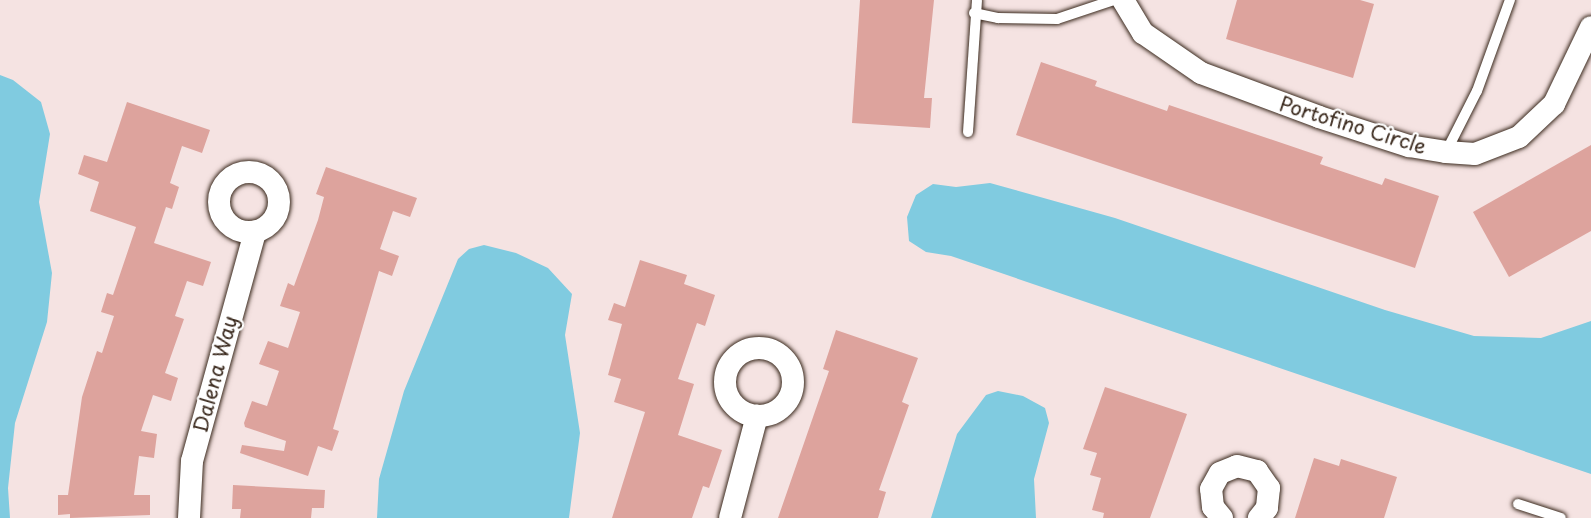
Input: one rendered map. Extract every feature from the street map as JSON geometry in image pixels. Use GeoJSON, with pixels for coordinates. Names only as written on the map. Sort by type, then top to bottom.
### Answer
{"type":"FeatureCollection","features":[{"type":"Feature","properties":{"kind":"street","name":"Portofino Circle"},"geometry":{"type":"LineString","coordinates":[[1123,0],[1143,33],[1164,51],[1201,73],[1319,117],[1409,146],[1475,154],[1519,137],[1554,104],[1591,27]]}},
{"type":"Feature","properties":{"kind":"street","name":"Dalena Way"},"geometry":{"type":"LineString","coordinates":[[189,518],[192,461],[255,232]]}},
{"type":"Feature","properties":{"kind":"street"},"geometry":{"type":"LineString","coordinates":[[730,518],[757,416]]}},
{"type":"Feature","properties":{"kind":"street"},"geometry":{"type":"LineString","coordinates":[[1222,518],[1213,507],[1211,489],[1220,473],[1237,466],[1257,471],[1269,488],[1267,508],[1259,518]]}},
{"type":"Feature","properties":{"kind":"lane"},"geometry":{"type":"LineString","coordinates":[[968,132],[974,12],[977,0]]}},
{"type":"Feature","properties":{"kind":"lane"},"geometry":{"type":"LineString","coordinates":[[974,12],[998,18],[1057,19],[1114,0]]}},
{"type":"Feature","properties":{"kind":"lane"},"geometry":{"type":"LineString","coordinates":[[1446,152],[1477,91],[1510,0]]}},
{"type":"Feature","properties":{"kind":"lane"},"geometry":{"type":"LineString","coordinates":[[1518,504],[1561,518]]}},
{"type":"Feature","properties":{"kind":"water"},"geometry":{"type":"Polygon","coordinates":[[[0,75],[13,80],[41,102],[50,134],[39,202],[52,273],[47,322],[15,423],[8,488],[10,518],[0,518],[0,75]]]}},
{"type":"Feature","properties":{"kind":"water"},"geometry":{"type":"Polygon","coordinates":[[[990,183],[1115,218],[1385,310],[1474,336],[1541,338],[1591,321],[1591,474],[951,256],[926,252],[909,241],[907,217],[916,195],[933,184],[956,187],[990,183]]]}},
{"type":"Feature","properties":{"kind":"water"},"geometry":{"type":"Polygon","coordinates":[[[484,245],[516,253],[548,268],[572,294],[565,335],[580,433],[569,518],[377,518],[379,479],[404,391],[458,259],[469,249],[484,245]]]}},
{"type":"Feature","properties":{"kind":"water"},"geometry":{"type":"Polygon","coordinates":[[[998,391],[1023,396],[1045,408],[1049,423],[1034,479],[1036,518],[931,518],[957,434],[986,395],[998,391]]]}},
{"type":"Feature","properties":{"kind":"building"},"geometry":{"type":"Polygon","coordinates":[[[860,0],[934,0],[924,98],[932,98],[930,128],[852,123],[860,0]]]}},
{"type":"Feature","properties":{"kind":"building"},"geometry":{"type":"Polygon","coordinates":[[[1237,0],[1360,0],[1374,4],[1353,78],[1226,39],[1237,0]]]}},
{"type":"Feature","properties":{"kind":"building"},"geometry":{"type":"Polygon","coordinates":[[[1041,62],[1097,81],[1095,86],[1167,111],[1169,105],[1323,157],[1320,164],[1382,185],[1385,178],[1439,196],[1415,268],[1016,135],[1041,62]]]}},
{"type":"Feature","properties":{"kind":"building"},"geometry":{"type":"Polygon","coordinates":[[[127,102],[210,130],[202,153],[182,146],[170,183],[179,187],[172,209],[166,207],[154,243],[211,262],[203,286],[187,281],[175,316],[184,319],[165,373],[178,378],[171,401],[153,395],[141,431],[157,434],[154,458],[139,456],[134,495],[150,495],[150,515],[70,518],[70,514],[58,515],[58,495],[68,495],[82,397],[97,351],[102,353],[114,316],[101,312],[107,293],[113,295],[136,227],[90,211],[99,182],[78,174],[84,155],[107,162],[127,102]]]}},
{"type":"Feature","properties":{"kind":"building"},"geometry":{"type":"Polygon","coordinates":[[[1591,145],[1591,231],[1509,277],[1473,212],[1591,145]]]}},
{"type":"Feature","properties":{"kind":"building"},"geometry":{"type":"Polygon","coordinates":[[[326,167],[417,198],[410,217],[393,211],[380,249],[399,256],[392,276],[379,271],[333,429],[339,431],[332,451],[318,446],[308,476],[240,453],[242,445],[284,451],[286,441],[245,427],[244,423],[252,401],[267,406],[279,371],[259,364],[268,341],[288,348],[300,312],[280,306],[288,283],[294,286],[318,220],[324,197],[316,194],[326,167]]]}},
{"type":"Feature","properties":{"kind":"building"},"geometry":{"type":"Polygon","coordinates":[[[640,260],[687,275],[684,284],[715,295],[705,326],[697,323],[678,379],[694,384],[678,435],[722,450],[709,488],[703,486],[692,518],[612,518],[645,412],[614,402],[621,379],[608,375],[622,324],[608,320],[614,303],[625,307],[640,260]]]}},
{"type":"Feature","properties":{"kind":"building"},"geometry":{"type":"Polygon","coordinates":[[[836,330],[918,358],[902,402],[909,405],[879,490],[886,492],[878,518],[778,518],[829,371],[823,369],[836,330]]]}},
{"type":"Feature","properties":{"kind":"building"},"geometry":{"type":"Polygon","coordinates":[[[1105,387],[1187,414],[1150,518],[1103,518],[1104,513],[1092,510],[1101,478],[1090,475],[1097,453],[1083,449],[1105,387]]]}},
{"type":"Feature","properties":{"kind":"building"},"geometry":{"type":"Polygon","coordinates":[[[1314,458],[1339,466],[1341,459],[1397,477],[1384,518],[1295,518],[1314,458]]]}},
{"type":"Feature","properties":{"kind":"building"},"geometry":{"type":"Polygon","coordinates":[[[233,485],[325,490],[324,508],[312,508],[311,518],[240,518],[241,509],[232,509],[233,485]]]}}]}
